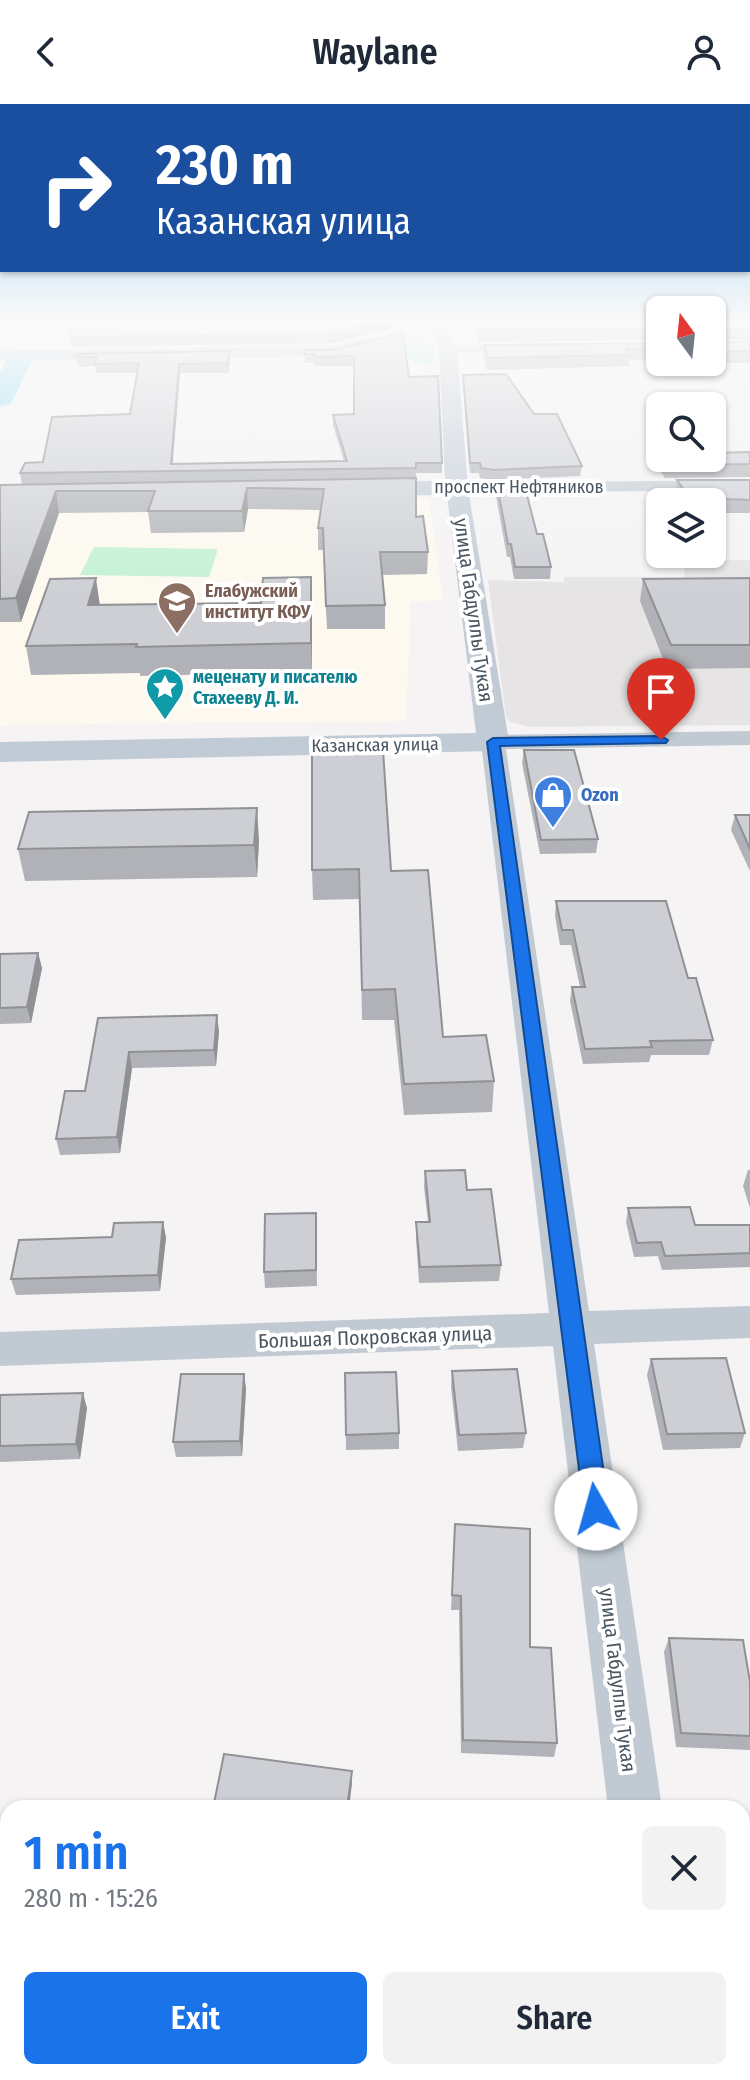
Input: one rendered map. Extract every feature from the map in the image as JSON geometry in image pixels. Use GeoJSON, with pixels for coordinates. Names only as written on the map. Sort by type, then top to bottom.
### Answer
{"type":"FeatureCollection","features":[{"type":"Feature","properties":{"kind":"main road","name":"улица Габдуллы Тукая"},"geometry":{"type":"LineString","coordinates":[[452,411],[457,488],[493,742]]}},
{"type":"Feature","properties":{"kind":"main road","name":"проспект Нефтяников"},"geometry":{"type":"LineString","coordinates":[[335,489],[457,488]]}},
{"type":"Feature","properties":{"kind":"main road","name":"Казанская улица"},"geometry":{"type":"LineString","coordinates":[[0,752],[493,742]]}},
{"type":"Feature","properties":{"kind":"street","name":"проспект Нефтяников"},"geometry":{"type":"LineString","coordinates":[[457,488],[750,485]]}},
{"type":"Feature","properties":{"kind":"street","name":"Казанская улица"},"geometry":{"type":"LineString","coordinates":[[493,742],[750,738]]}},
{"type":"Feature","properties":{"kind":"street","name":"улица Габдуллы Тукая"},"geometry":{"type":"LineString","coordinates":[[493,742],[634,1800]]}},
{"type":"Feature","properties":{"kind":"street","name":"Большая Покровская улица"},"geometry":{"type":"LineString","coordinates":[[0,1349],[750,1322]]}},
{"type":"Feature","properties":{"kind":"shaded area"},"geometry":{"type":"Polygon","coordinates":[[[429,498],[443,600],[411,602],[406,721],[0,725],[0,505],[429,498]]]}},
{"type":"Feature","properties":{"kind":"shaded area"},"geometry":{"type":"Polygon","coordinates":[[[726,560],[750,560],[750,725],[530,727],[511,722],[506,717],[488,580],[564,582],[564,577],[685,577],[684,568],[726,568],[726,560]]]}},
{"type":"Feature","properties":{"kind":"green space"},"geometry":{"type":"Polygon","coordinates":[[[94,547],[218,549],[209,577],[80,575],[94,547]]]}},
{"type":"Feature","properties":{"kind":"building"},"geometry":{"type":"Polygon","coordinates":[[[175,411],[171,464],[347,461],[333,415],[354,414],[354,411],[440,411],[442,463],[416,463],[416,468],[20,473],[25,463],[43,462],[52,417],[175,411]]]}},
{"type":"Feature","properties":{"kind":"building"},"geometry":{"type":"Polygon","coordinates":[[[466,411],[532,411],[534,414],[557,414],[582,466],[494,470],[481,468],[480,463],[470,463],[466,411]]]}},
{"type":"Feature","properties":{"kind":"building"},"geometry":{"type":"Polygon","coordinates":[[[750,452],[750,464],[726,464],[726,453],[750,452]]]}},
{"type":"Feature","properties":{"kind":"building"},"geometry":{"type":"Polygon","coordinates":[[[416,478],[416,517],[423,516],[428,552],[380,552],[385,605],[326,606],[323,528],[318,528],[324,489],[247,488],[242,511],[148,511],[155,491],[56,491],[16,598],[0,599],[0,485],[416,478]]]}},
{"type":"Feature","properties":{"kind":"building"},"geometry":{"type":"Polygon","coordinates":[[[677,480],[750,480],[750,500],[726,499],[726,488],[683,488],[677,480]]]}},
{"type":"Feature","properties":{"kind":"building"},"geometry":{"type":"Polygon","coordinates":[[[497,484],[524,484],[537,534],[543,534],[551,567],[515,567],[497,484]]]}},
{"type":"Feature","properties":{"kind":"building"},"geometry":{"type":"Polygon","coordinates":[[[311,577],[311,643],[26,646],[50,579],[96,578],[88,605],[261,603],[263,578],[311,577]]]}},
{"type":"Feature","properties":{"kind":"building"},"geometry":{"type":"Polygon","coordinates":[[[750,578],[750,645],[671,645],[643,579],[750,578]]]}},
{"type":"Feature","properties":{"kind":"building"},"geometry":{"type":"Polygon","coordinates":[[[383,750],[391,871],[428,870],[443,1037],[486,1035],[494,1081],[404,1084],[395,989],[362,990],[359,869],[312,870],[312,751],[383,750]]]}},
{"type":"Feature","properties":{"kind":"building"},"geometry":{"type":"Polygon","coordinates":[[[524,750],[574,750],[598,839],[541,840],[524,750]]]}},
{"type":"Feature","properties":{"kind":"building"},"geometry":{"type":"Polygon","coordinates":[[[257,808],[254,845],[18,849],[29,812],[257,808]]]}},
{"type":"Feature","properties":{"kind":"building"},"geometry":{"type":"Polygon","coordinates":[[[735,815],[750,815],[750,849],[735,815]]]}},
{"type":"Feature","properties":{"kind":"building"},"geometry":{"type":"Polygon","coordinates":[[[556,901],[666,901],[688,978],[696,978],[713,1040],[650,1041],[652,1047],[585,1049],[572,987],[585,987],[573,930],[562,930],[556,901]]]}},
{"type":"Feature","properties":{"kind":"building"},"geometry":{"type":"Polygon","coordinates":[[[38,953],[27,1007],[0,1008],[0,954],[38,953]]]}},
{"type":"Feature","properties":{"kind":"building"},"geometry":{"type":"Polygon","coordinates":[[[217,1015],[214,1050],[129,1052],[117,1137],[56,1139],[65,1091],[85,1091],[98,1018],[217,1015]]]}},
{"type":"Feature","properties":{"kind":"building"},"geometry":{"type":"Polygon","coordinates":[[[465,1170],[467,1190],[491,1189],[501,1265],[420,1267],[416,1222],[430,1222],[425,1171],[465,1170]]]}},
{"type":"Feature","properties":{"kind":"building"},"geometry":{"type":"Polygon","coordinates":[[[690,1207],[695,1225],[750,1225],[750,1253],[665,1256],[661,1242],[637,1243],[628,1208],[690,1207]]]}},
{"type":"Feature","properties":{"kind":"building"},"geometry":{"type":"Polygon","coordinates":[[[316,1213],[316,1270],[264,1272],[265,1214],[316,1213]]]}},
{"type":"Feature","properties":{"kind":"building"},"geometry":{"type":"Polygon","coordinates":[[[163,1222],[158,1275],[11,1279],[19,1240],[112,1237],[114,1223],[163,1222]]]}},
{"type":"Feature","properties":{"kind":"building"},"geometry":{"type":"Polygon","coordinates":[[[726,1358],[745,1433],[667,1434],[651,1359],[726,1358]]]}},
{"type":"Feature","properties":{"kind":"building"},"geometry":{"type":"Polygon","coordinates":[[[517,1369],[526,1433],[459,1435],[452,1371],[517,1369]]]}},
{"type":"Feature","properties":{"kind":"building"},"geometry":{"type":"Polygon","coordinates":[[[396,1372],[399,1433],[346,1435],[345,1373],[396,1372]]]}},
{"type":"Feature","properties":{"kind":"building"},"geometry":{"type":"Polygon","coordinates":[[[181,1374],[244,1374],[240,1441],[173,1442],[181,1374]]]}},
{"type":"Feature","properties":{"kind":"building"},"geometry":{"type":"Polygon","coordinates":[[[83,1393],[76,1444],[0,1446],[0,1395],[83,1393]]]}},
{"type":"Feature","properties":{"kind":"building"},"geometry":{"type":"Polygon","coordinates":[[[455,1524],[530,1529],[530,1647],[551,1648],[557,1743],[463,1740],[461,1596],[452,1595],[455,1524]]]}},
{"type":"Feature","properties":{"kind":"building"},"geometry":{"type":"Polygon","coordinates":[[[669,1638],[743,1640],[750,1682],[750,1736],[681,1733],[669,1638]]]}},
{"type":"Feature","properties":{"kind":"building"},"geometry":{"type":"Polygon","coordinates":[[[224,1754],[352,1771],[348,1800],[215,1800],[224,1754]]]}},
{"type":"Feature","properties":{"kind":"place","name":"Елабужский институт КФУ"},"geometry":{"type":"Point","coordinates":[177,635]}},
{"type":"Feature","properties":{"kind":"place","name":"меценату и писателю Стахееву Д. И."},"geometry":{"type":"Point","coordinates":[165,721]}},
{"type":"Feature","properties":{"kind":"place","name":"Ozon"},"geometry":{"type":"Point","coordinates":[553,829]}},
{"type":"Feature","properties":{"kind":"route"},"geometry":{"type":"LineString","coordinates":[[596,1509],[493,742],[661,740]]}}]}
